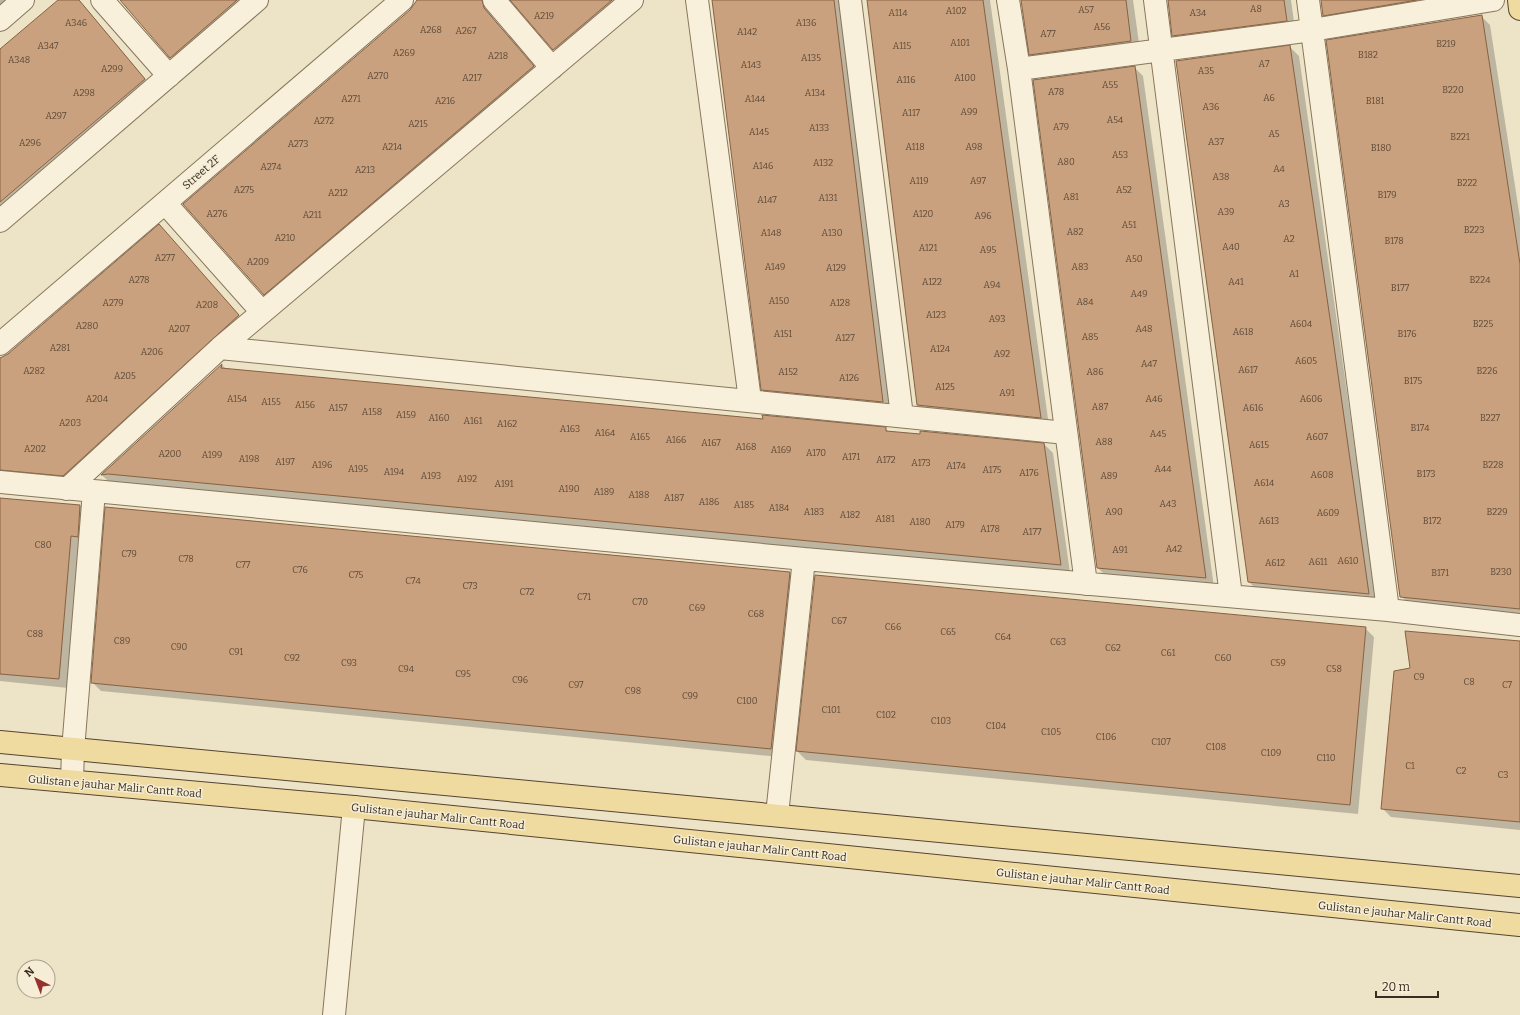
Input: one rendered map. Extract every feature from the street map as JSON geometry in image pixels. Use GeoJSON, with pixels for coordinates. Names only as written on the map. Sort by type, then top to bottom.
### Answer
{"type":"FeatureCollection","features":[{"type":"Feature","properties":{"kind":"main road"},"geometry":{"type":"LineString","coordinates":[[1519,0],[1520,9]]}},
{"type":"Feature","properties":{"kind":"main road"},"geometry":{"type":"LineString","coordinates":[[0,742],[1520,886]]}},
{"type":"Feature","properties":{"kind":"main road","name":"Gulistan e jauhar Malir Cantt Road"},"geometry":{"type":"LineString","coordinates":[[0,775],[354,807],[1520,925]]}},
{"type":"Feature","properties":{"kind":"street"},"geometry":{"type":"LineString","coordinates":[[0,20],[23,0]]}},
{"type":"Feature","properties":{"kind":"street"},"geometry":{"type":"LineString","coordinates":[[102,0],[169,76]]}},
{"type":"Feature","properties":{"kind":"street"},"geometry":{"type":"LineString","coordinates":[[0,221],[257,0]]}},
{"type":"Feature","properties":{"kind":"street","name":"Street 2F"},"geometry":{"type":"LineString","coordinates":[[0,344],[402,0]]}},
{"type":"Feature","properties":{"kind":"street"},"geometry":{"type":"LineString","coordinates":[[494,0],[552,68]]}},
{"type":"Feature","properties":{"kind":"street"},"geometry":{"type":"LineString","coordinates":[[67,489],[220,348],[632,0]]}},
{"type":"Feature","properties":{"kind":"street"},"geometry":{"type":"LineString","coordinates":[[697,0],[750,400]]}},
{"type":"Feature","properties":{"kind":"street"},"geometry":{"type":"LineString","coordinates":[[850,0],[902,416]]}},
{"type":"Feature","properties":{"kind":"street"},"geometry":{"type":"LineString","coordinates":[[1008,0],[1019,69],[1086,584]]}},
{"type":"Feature","properties":{"kind":"street"},"geometry":{"type":"LineString","coordinates":[[1155,0],[1230,596]]}},
{"type":"Feature","properties":{"kind":"street"},"geometry":{"type":"LineString","coordinates":[[1308,0],[1388,610]]}},
{"type":"Feature","properties":{"kind":"street"},"geometry":{"type":"LineString","coordinates":[[1019,69],[1312,30],[1493,0]]}},
{"type":"Feature","properties":{"kind":"street"},"geometry":{"type":"LineString","coordinates":[[165,203],[262,312]]}},
{"type":"Feature","properties":{"kind":"street"},"geometry":{"type":"LineString","coordinates":[[220,348],[750,400],[1066,433]]}},
{"type":"Feature","properties":{"kind":"street"},"geometry":{"type":"LineString","coordinates":[[0,482],[804,559],[1388,610],[1520,625]]}},
{"type":"Feature","properties":{"kind":"street"},"geometry":{"type":"LineString","coordinates":[[72,781],[73,750],[94,491]]}},
{"type":"Feature","properties":{"kind":"street"},"geometry":{"type":"LineString","coordinates":[[778,815],[804,559]]}},
{"type":"Feature","properties":{"kind":"street"},"geometry":{"type":"LineString","coordinates":[[334,1015],[354,807]]}},
{"type":"Feature","properties":{"kind":"building"},"geometry":{"type":"Polygon","coordinates":[[[58,0],[79,0],[145,79],[0,202],[0,49],[58,0]]]}},
{"type":"Feature","properties":{"kind":"building"},"geometry":{"type":"Polygon","coordinates":[[[120,0],[237,0],[170,58],[120,0]]]}},
{"type":"Feature","properties":{"kind":"building"},"geometry":{"type":"Polygon","coordinates":[[[417,0],[482,0],[484,8],[534,66],[264,295],[183,204],[410,10],[417,0]]]}},
{"type":"Feature","properties":{"kind":"building"},"geometry":{"type":"Polygon","coordinates":[[[510,0],[612,0],[553,50],[510,0]]]}},
{"type":"Feature","properties":{"kind":"building"},"geometry":{"type":"Polygon","coordinates":[[[712,0],[834,0],[883,402],[761,390],[712,0]]]}},
{"type":"Feature","properties":{"kind":"building"},"geometry":{"type":"Polygon","coordinates":[[[867,0],[983,0],[1041,418],[917,405],[867,0]]]}},
{"type":"Feature","properties":{"kind":"building"},"geometry":{"type":"Polygon","coordinates":[[[1021,0],[1126,0],[1131,41],[1029,55],[1021,0]]]}},
{"type":"Feature","properties":{"kind":"building"},"geometry":{"type":"Polygon","coordinates":[[[1168,0],[1284,0],[1287,21],[1172,36],[1168,0]]]}},
{"type":"Feature","properties":{"kind":"building"},"geometry":{"type":"Polygon","coordinates":[[[1321,0],[1417,0],[1323,16],[1321,0]]]}},
{"type":"Feature","properties":{"kind":"building"},"geometry":{"type":"Polygon","coordinates":[[[1482,15],[1520,264],[1520,609],[1400,597],[1326,40],[1482,15]]]}},
{"type":"Feature","properties":{"kind":"building"},"geometry":{"type":"Polygon","coordinates":[[[1290,45],[1369,594],[1248,582],[1176,61],[1290,45]]]}},
{"type":"Feature","properties":{"kind":"building"},"geometry":{"type":"Polygon","coordinates":[[[1135,66],[1206,578],[1097,568],[1033,80],[1135,66]]]}},
{"type":"Feature","properties":{"kind":"building"},"geometry":{"type":"Polygon","coordinates":[[[159,224],[239,315],[63,476],[0,470],[0,358],[8,354],[159,224]]]}},
{"type":"Feature","properties":{"kind":"building"},"geometry":{"type":"Polygon","coordinates":[[[222,364],[221,368],[763,419],[762,415],[886,427],[886,431],[920,434],[920,431],[1044,443],[1061,565],[108,474],[101,475],[222,364]]]}},
{"type":"Feature","properties":{"kind":"building"},"geometry":{"type":"Polygon","coordinates":[[[0,498],[80,505],[78,537],[71,536],[59,679],[0,674],[0,498]]]}},
{"type":"Feature","properties":{"kind":"building"},"geometry":{"type":"Polygon","coordinates":[[[105,507],[790,572],[771,749],[91,683],[105,507]]]}},
{"type":"Feature","properties":{"kind":"building"},"geometry":{"type":"Polygon","coordinates":[[[815,575],[1366,627],[1350,805],[796,751],[815,575]]]}},
{"type":"Feature","properties":{"kind":"building"},"geometry":{"type":"Polygon","coordinates":[[[1405,631],[1520,641],[1520,822],[1381,809],[1394,671],[1410,668],[1405,631]]]}}]}
